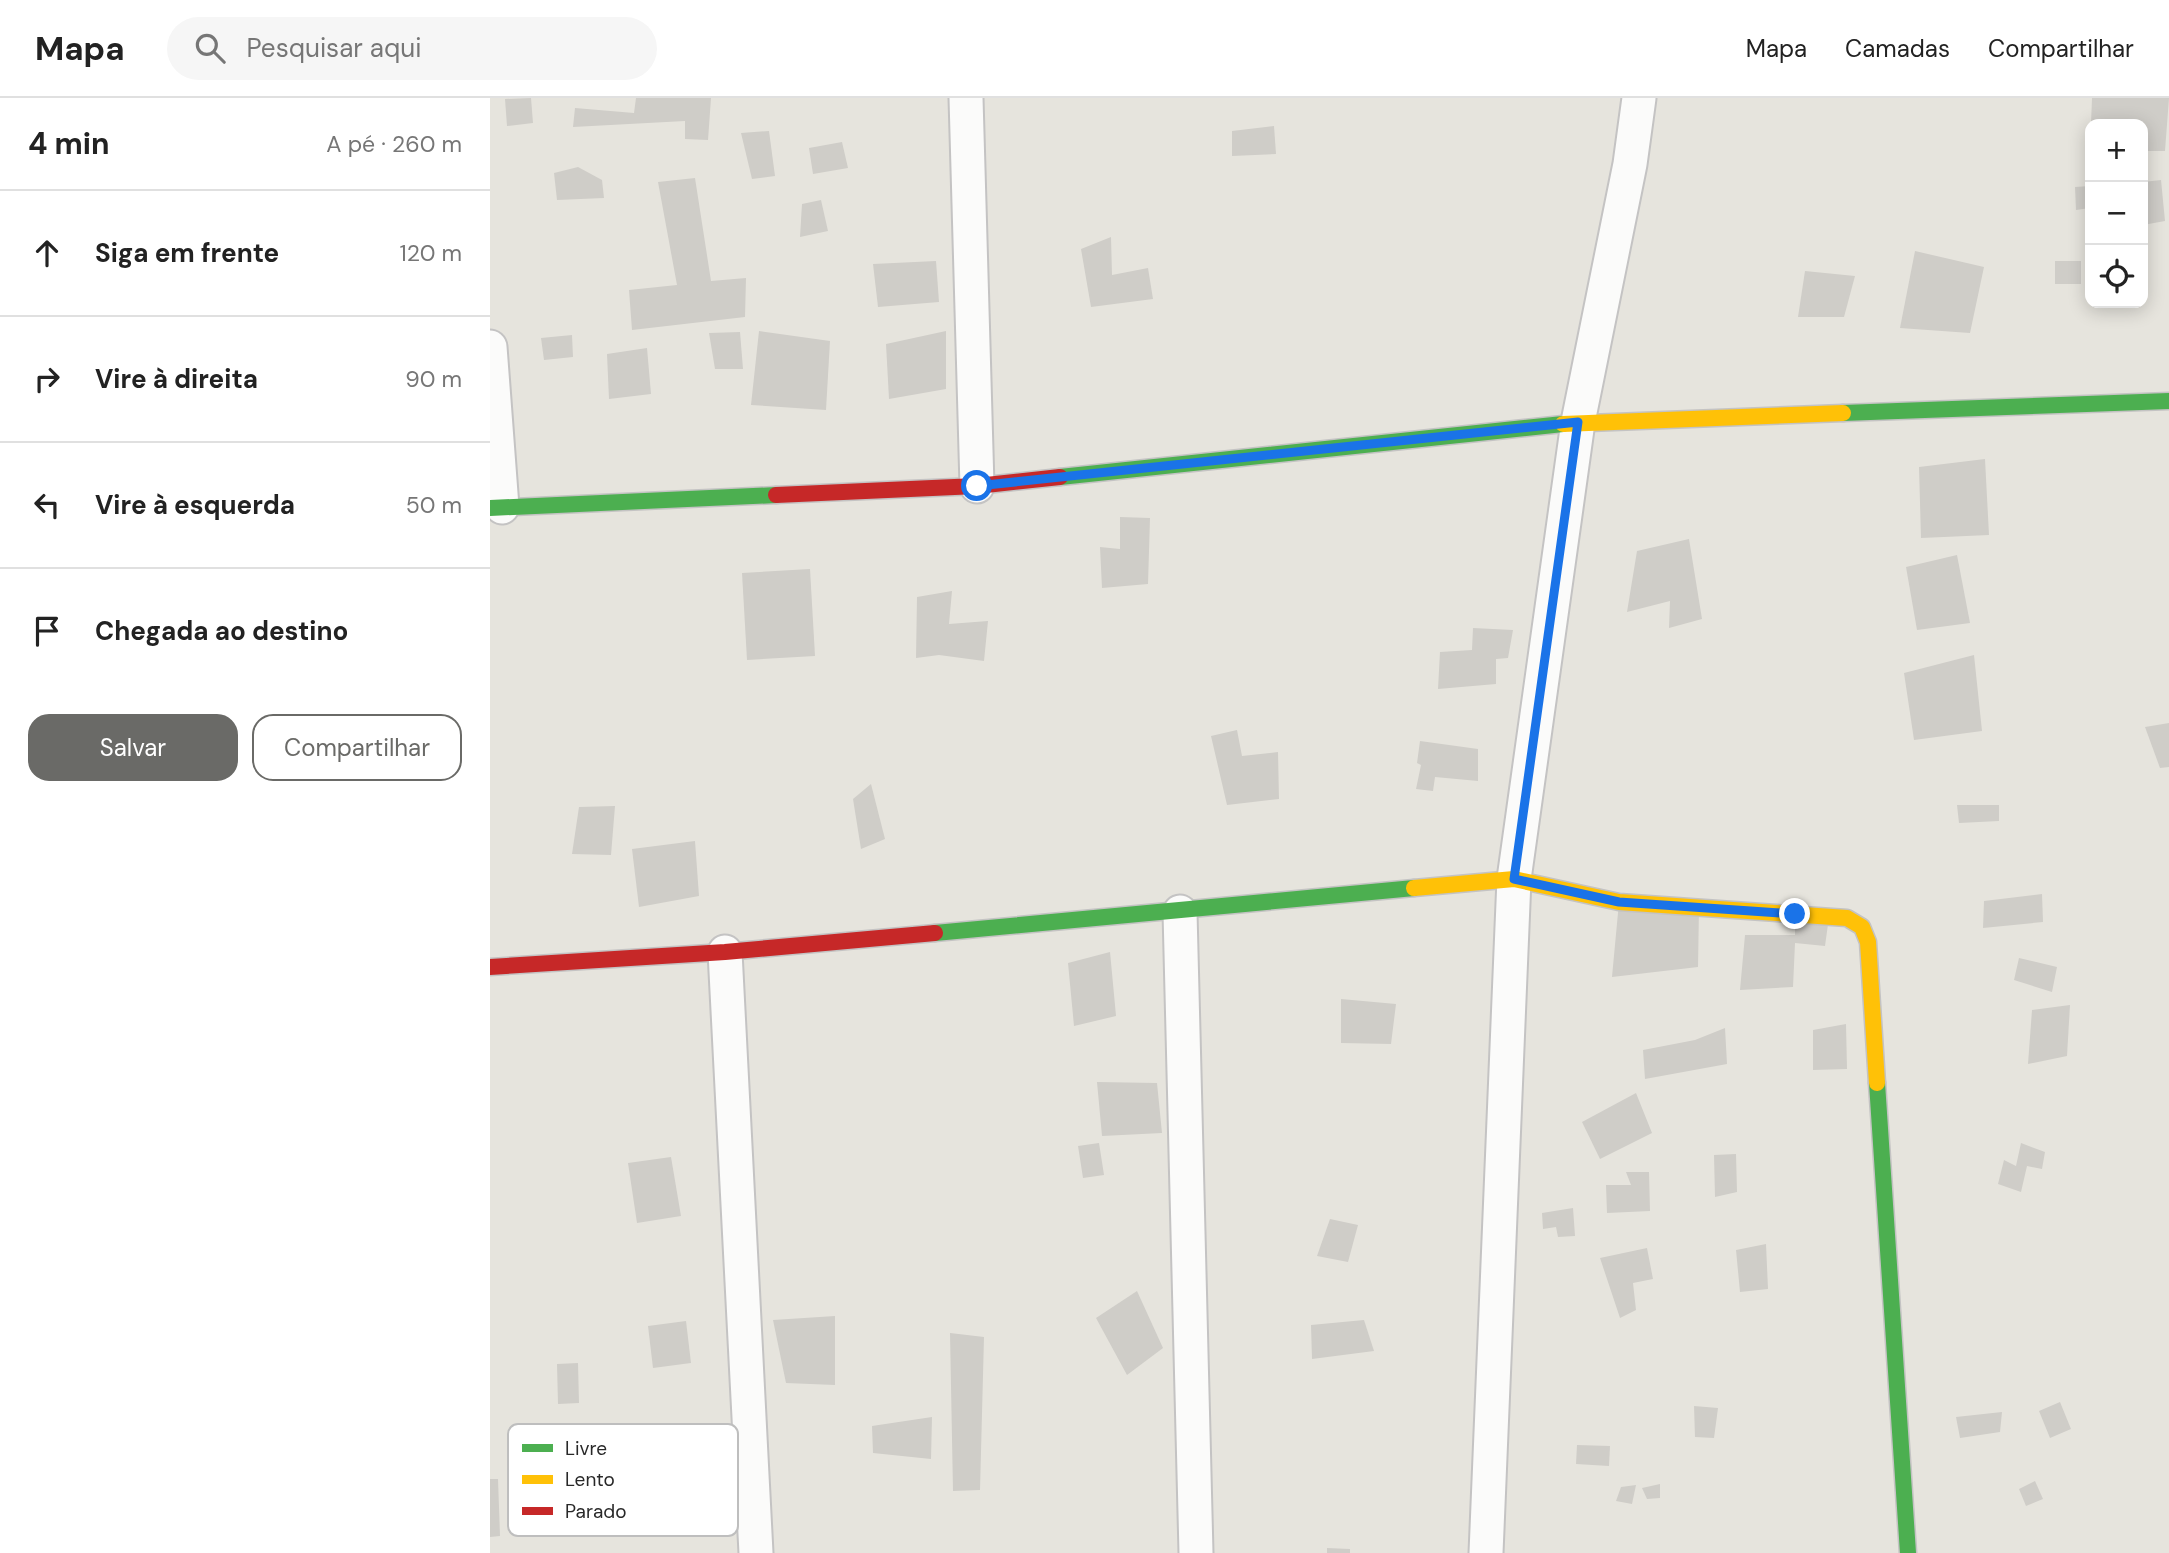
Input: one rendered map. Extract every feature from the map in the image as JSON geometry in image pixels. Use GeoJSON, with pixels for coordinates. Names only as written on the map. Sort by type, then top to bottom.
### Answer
{"type":"FeatureCollection","features":[{"type":"Feature","properties":{"kind":"street"},"geometry":{"type":"LineString","coordinates":[[966,98],[977,486]]}},
{"type":"Feature","properties":{"kind":"street"},"geometry":{"type":"LineString","coordinates":[[1486,1553],[1514,879],[1578,422],[1629,164],[1639,98]]}},
{"type":"Feature","properties":{"kind":"street"},"geometry":{"type":"LineString","coordinates":[[490,347],[496,507],[977,486],[1578,422],[2169,401]]}},
{"type":"Feature","properties":{"kind":"street"},"geometry":{"type":"LineString","coordinates":[[490,967],[724,952],[1180,912],[1514,879],[1619,902],[1847,918],[1861,928],[1868,942],[1908,1553]]}},
{"type":"Feature","properties":{"kind":"street"},"geometry":{"type":"LineString","coordinates":[[1180,912],[1196,1553]]}},
{"type":"Feature","properties":{"kind":"street"},"geometry":{"type":"LineString","coordinates":[[724,952],[756,1553]]}},
{"type":"Feature","properties":{"kind":"building"},"geometry":{"type":"Polygon","coordinates":[[[531,98],[533,123],[507,126],[505,99],[531,98]]]}},
{"type":"Feature","properties":{"kind":"building"},"geometry":{"type":"Polygon","coordinates":[[[636,98],[711,98],[708,140],[685,139],[685,121],[573,127],[575,108],[634,113],[636,98]]]}},
{"type":"Feature","properties":{"kind":"building"},"geometry":{"type":"Polygon","coordinates":[[[2092,98],[2169,98],[2165,151],[2148,151],[2148,119],[2091,119],[2092,98]]]}},
{"type":"Feature","properties":{"kind":"building"},"geometry":{"type":"Polygon","coordinates":[[[1274,126],[1276,154],[1232,156],[1232,131],[1274,126]]]}},
{"type":"Feature","properties":{"kind":"building"},"geometry":{"type":"Polygon","coordinates":[[[769,131],[775,176],[752,179],[741,133],[769,131]]]}},
{"type":"Feature","properties":{"kind":"building"},"geometry":{"type":"Polygon","coordinates":[[[842,142],[848,168],[813,174],[809,148],[842,142]]]}},
{"type":"Feature","properties":{"kind":"building"},"geometry":{"type":"Polygon","coordinates":[[[578,167],[602,180],[604,198],[557,200],[554,173],[578,167]]]}},
{"type":"Feature","properties":{"kind":"building"},"geometry":{"type":"Polygon","coordinates":[[[695,178],[711,281],[746,278],[745,317],[632,330],[629,290],[677,285],[658,182],[695,178]]]}},
{"type":"Feature","properties":{"kind":"building"},"geometry":{"type":"Polygon","coordinates":[[[2161,180],[2165,221],[2148,224],[2148,181],[2161,180]]]}},
{"type":"Feature","properties":{"kind":"building"},"geometry":{"type":"Polygon","coordinates":[[[2085,186],[2085,209],[2076,210],[2075,187],[2085,186]]]}},
{"type":"Feature","properties":{"kind":"building"},"geometry":{"type":"Polygon","coordinates":[[[821,200],[828,231],[800,237],[802,204],[821,200]]]}},
{"type":"Feature","properties":{"kind":"building"},"geometry":{"type":"Polygon","coordinates":[[[1111,237],[1112,275],[1148,268],[1153,299],[1091,307],[1081,249],[1111,237]]]}},
{"type":"Feature","properties":{"kind":"building"},"geometry":{"type":"Polygon","coordinates":[[[1915,251],[1984,267],[1970,333],[1900,328],[1915,251]]]}},
{"type":"Feature","properties":{"kind":"building"},"geometry":{"type":"Polygon","coordinates":[[[936,261],[939,302],[878,307],[873,264],[936,261]]]}},
{"type":"Feature","properties":{"kind":"building"},"geometry":{"type":"Polygon","coordinates":[[[2055,261],[2081,261],[2081,284],[2055,284],[2055,261]]]}},
{"type":"Feature","properties":{"kind":"building"},"geometry":{"type":"Polygon","coordinates":[[[1805,271],[1855,276],[1844,317],[1798,317],[1805,271]]]}},
{"type":"Feature","properties":{"kind":"building"},"geometry":{"type":"Polygon","coordinates":[[[759,331],[830,341],[826,410],[751,405],[759,331]]]}},
{"type":"Feature","properties":{"kind":"building"},"geometry":{"type":"Polygon","coordinates":[[[946,331],[946,389],[889,399],[886,344],[946,331]]]}},
{"type":"Feature","properties":{"kind":"building"},"geometry":{"type":"Polygon","coordinates":[[[740,332],[743,369],[715,369],[709,333],[740,332]]]}},
{"type":"Feature","properties":{"kind":"building"},"geometry":{"type":"Polygon","coordinates":[[[572,335],[573,357],[544,360],[541,338],[572,335]]]}},
{"type":"Feature","properties":{"kind":"building"},"geometry":{"type":"Polygon","coordinates":[[[647,348],[651,394],[609,399],[607,354],[647,348]]]}},
{"type":"Feature","properties":{"kind":"building"},"geometry":{"type":"Polygon","coordinates":[[[1985,459],[1989,535],[1921,538],[1919,467],[1985,459]]]}},
{"type":"Feature","properties":{"kind":"building"},"geometry":{"type":"Polygon","coordinates":[[[1120,517],[1150,518],[1148,584],[1102,588],[1100,547],[1120,549],[1120,517]]]}},
{"type":"Feature","properties":{"kind":"building"},"geometry":{"type":"Polygon","coordinates":[[[1689,539],[1702,619],[1669,628],[1670,601],[1627,612],[1637,551],[1689,539]]]}},
{"type":"Feature","properties":{"kind":"building"},"geometry":{"type":"Polygon","coordinates":[[[1957,555],[1970,623],[1917,630],[1906,567],[1957,555]]]}},
{"type":"Feature","properties":{"kind":"building"},"geometry":{"type":"Polygon","coordinates":[[[810,569],[815,656],[747,660],[742,573],[810,569]]]}},
{"type":"Feature","properties":{"kind":"building"},"geometry":{"type":"Polygon","coordinates":[[[952,591],[949,624],[988,621],[984,661],[939,655],[916,658],[917,597],[952,591]]]}},
{"type":"Feature","properties":{"kind":"building"},"geometry":{"type":"Polygon","coordinates":[[[1473,628],[1513,630],[1508,658],[1496,659],[1496,684],[1438,689],[1440,652],[1472,650],[1473,628]]]}},
{"type":"Feature","properties":{"kind":"building"},"geometry":{"type":"Polygon","coordinates":[[[1974,655],[1982,731],[1914,740],[1904,673],[1974,655]]]}},
{"type":"Feature","properties":{"kind":"building"},"geometry":{"type":"Polygon","coordinates":[[[2169,723],[2169,767],[2160,768],[2145,727],[2169,723]]]}},
{"type":"Feature","properties":{"kind":"building"},"geometry":{"type":"Polygon","coordinates":[[[1237,730],[1242,756],[1278,752],[1279,799],[1227,805],[1211,736],[1237,730]]]}},
{"type":"Feature","properties":{"kind":"building"},"geometry":{"type":"Polygon","coordinates":[[[1420,741],[1478,749],[1478,781],[1435,777],[1433,791],[1416,789],[1421,765],[1417,763],[1420,741]]]}},
{"type":"Feature","properties":{"kind":"building"},"geometry":{"type":"Polygon","coordinates":[[[871,784],[885,839],[861,849],[853,799],[871,784]]]}},
{"type":"Feature","properties":{"kind":"building"},"geometry":{"type":"Polygon","coordinates":[[[1957,805],[1999,805],[1999,821],[1959,823],[1957,805]]]}},
{"type":"Feature","properties":{"kind":"building"},"geometry":{"type":"Polygon","coordinates":[[[615,806],[611,855],[572,854],[579,807],[615,806]]]}},
{"type":"Feature","properties":{"kind":"building"},"geometry":{"type":"Polygon","coordinates":[[[695,841],[699,896],[639,907],[632,849],[695,841]]]}},
{"type":"Feature","properties":{"kind":"building"},"geometry":{"type":"Polygon","coordinates":[[[2042,894],[2043,922],[1983,928],[1984,901],[2042,894]]]}},
{"type":"Feature","properties":{"kind":"building"},"geometry":{"type":"Polygon","coordinates":[[[1619,902],[1699,908],[1698,967],[1612,977],[1619,902]]]}},
{"type":"Feature","properties":{"kind":"building"},"geometry":{"type":"Polygon","coordinates":[[[1795,914],[1829,917],[1825,946],[1795,943],[1793,987],[1740,990],[1745,935],[1795,935],[1795,914]]]}},
{"type":"Feature","properties":{"kind":"building"},"geometry":{"type":"Polygon","coordinates":[[[1110,952],[1116,1016],[1074,1026],[1068,963],[1110,952]]]}},
{"type":"Feature","properties":{"kind":"building"},"geometry":{"type":"Polygon","coordinates":[[[2019,958],[2057,967],[2052,992],[2014,980],[2019,958]]]}},
{"type":"Feature","properties":{"kind":"building"},"geometry":{"type":"Polygon","coordinates":[[[1341,999],[1396,1004],[1391,1044],[1341,1043],[1341,999]]]}},
{"type":"Feature","properties":{"kind":"building"},"geometry":{"type":"Polygon","coordinates":[[[2070,1005],[2067,1056],[2028,1064],[2032,1010],[2070,1005]]]}},
{"type":"Feature","properties":{"kind":"building"},"geometry":{"type":"Polygon","coordinates":[[[1846,1024],[1847,1069],[1813,1070],[1813,1030],[1846,1024]]]}},
{"type":"Feature","properties":{"kind":"building"},"geometry":{"type":"Polygon","coordinates":[[[1725,1028],[1727,1064],[1645,1079],[1643,1050],[1695,1040],[1725,1028]]]}},
{"type":"Feature","properties":{"kind":"building"},"geometry":{"type":"Polygon","coordinates":[[[1097,1082],[1157,1083],[1162,1133],[1102,1136],[1097,1082]]]}},
{"type":"Feature","properties":{"kind":"building"},"geometry":{"type":"Polygon","coordinates":[[[1636,1093],[1652,1133],[1600,1159],[1582,1122],[1636,1093]]]}},
{"type":"Feature","properties":{"kind":"building"},"geometry":{"type":"Polygon","coordinates":[[[1099,1143],[1104,1175],[1083,1178],[1078,1146],[1099,1143]]]}},
{"type":"Feature","properties":{"kind":"building"},"geometry":{"type":"Polygon","coordinates":[[[2021,1143],[2045,1152],[2042,1169],[2027,1166],[2021,1192],[1998,1184],[2004,1160],[2016,1166],[2021,1143]]]}},
{"type":"Feature","properties":{"kind":"building"},"geometry":{"type":"Polygon","coordinates":[[[1736,1154],[1737,1192],[1715,1197],[1714,1155],[1736,1154]]]}},
{"type":"Feature","properties":{"kind":"building"},"geometry":{"type":"Polygon","coordinates":[[[671,1157],[681,1216],[637,1223],[628,1163],[671,1157]]]}},
{"type":"Feature","properties":{"kind":"building"},"geometry":{"type":"Polygon","coordinates":[[[1626,1172],[1649,1172],[1650,1211],[1607,1213],[1606,1185],[1631,1185],[1626,1172]]]}},
{"type":"Feature","properties":{"kind":"building"},"geometry":{"type":"Polygon","coordinates":[[[1573,1208],[1575,1236],[1558,1237],[1556,1227],[1543,1229],[1542,1213],[1573,1208]]]}},
{"type":"Feature","properties":{"kind":"building"},"geometry":{"type":"Polygon","coordinates":[[[1330,1219],[1358,1225],[1348,1262],[1317,1256],[1330,1219]]]}},
{"type":"Feature","properties":{"kind":"building"},"geometry":{"type":"Polygon","coordinates":[[[1766,1244],[1768,1289],[1740,1292],[1736,1250],[1766,1244]]]}},
{"type":"Feature","properties":{"kind":"building"},"geometry":{"type":"Polygon","coordinates":[[[1647,1248],[1653,1279],[1633,1283],[1636,1310],[1620,1318],[1600,1258],[1647,1248]]]}},
{"type":"Feature","properties":{"kind":"building"},"geometry":{"type":"Polygon","coordinates":[[[1137,1291],[1163,1348],[1127,1375],[1096,1318],[1137,1291]]]}},
{"type":"Feature","properties":{"kind":"building"},"geometry":{"type":"Polygon","coordinates":[[[835,1316],[835,1385],[786,1383],[773,1320],[835,1316]]]}},
{"type":"Feature","properties":{"kind":"building"},"geometry":{"type":"Polygon","coordinates":[[[1364,1320],[1374,1351],[1312,1359],[1311,1325],[1364,1320]]]}},
{"type":"Feature","properties":{"kind":"building"},"geometry":{"type":"Polygon","coordinates":[[[686,1321],[691,1363],[653,1368],[648,1326],[686,1321]]]}},
{"type":"Feature","properties":{"kind":"building"},"geometry":{"type":"Polygon","coordinates":[[[950,1333],[984,1337],[980,1490],[953,1491],[950,1333]]]}},
{"type":"Feature","properties":{"kind":"building"},"geometry":{"type":"Polygon","coordinates":[[[578,1363],[579,1403],[558,1404],[557,1364],[578,1363]]]}},
{"type":"Feature","properties":{"kind":"building"},"geometry":{"type":"Polygon","coordinates":[[[2060,1402],[2071,1429],[2050,1438],[2039,1411],[2060,1402]]]}},
{"type":"Feature","properties":{"kind":"building"},"geometry":{"type":"Polygon","coordinates":[[[1694,1406],[1718,1408],[1714,1438],[1695,1437],[1694,1406]]]}},
{"type":"Feature","properties":{"kind":"building"},"geometry":{"type":"Polygon","coordinates":[[[2002,1412],[2000,1432],[1960,1438],[1956,1417],[2002,1412]]]}},
{"type":"Feature","properties":{"kind":"building"},"geometry":{"type":"Polygon","coordinates":[[[932,1417],[931,1459],[873,1453],[872,1426],[932,1417]]]}},
{"type":"Feature","properties":{"kind":"building"},"geometry":{"type":"Polygon","coordinates":[[[1577,1445],[1610,1446],[1609,1466],[1576,1464],[1577,1445]]]}},
{"type":"Feature","properties":{"kind":"building"},"geometry":{"type":"Polygon","coordinates":[[[490,1479],[498,1479],[500,1536],[490,1537],[490,1479]]]}},
{"type":"Feature","properties":{"kind":"building"},"geometry":{"type":"Polygon","coordinates":[[[2035,1481],[2043,1499],[2026,1506],[2019,1489],[2035,1481]]]}},
{"type":"Feature","properties":{"kind":"building"},"geometry":{"type":"Polygon","coordinates":[[[1660,1484],[1660,1498],[1647,1499],[1642,1488],[1660,1484]]]}},
{"type":"Feature","properties":{"kind":"building"},"geometry":{"type":"Polygon","coordinates":[[[1636,1485],[1632,1504],[1616,1501],[1621,1487],[1636,1485]]]}},
{"type":"Feature","properties":{"kind":"building"},"geometry":{"type":"Polygon","coordinates":[[[1327,1548],[1350,1549],[1350,1553],[1327,1553],[1327,1548]]]}},
{"type":"Feature","properties":{"kind":"traffic: fast"},"geometry":{"type":"LineString","coordinates":[[1843,413],[2169,401]]}},
{"type":"Feature","properties":{"kind":"traffic: fast"},"geometry":{"type":"LineString","coordinates":[[1060,477],[1563,424]]}},
{"type":"Feature","properties":{"kind":"traffic: fast"},"geometry":{"type":"LineString","coordinates":[[490,508],[776,495]]}},
{"type":"Feature","properties":{"kind":"traffic: fast"},"geometry":{"type":"LineString","coordinates":[[935,933],[1414,888]]}},
{"type":"Feature","properties":{"kind":"traffic: fast"},"geometry":{"type":"LineString","coordinates":[[1877,1083],[1908,1553]]}},
{"type":"Feature","properties":{"kind":"traffic: slow"},"geometry":{"type":"LineString","coordinates":[[1563,424],[1843,413]]}},
{"type":"Feature","properties":{"kind":"traffic: slow"},"geometry":{"type":"LineString","coordinates":[[1414,888],[1514,879],[1619,902],[1847,918],[1862,927],[1868,942],[1877,1083]]}},
{"type":"Feature","properties":{"kind":"traffic: jam"},"geometry":{"type":"LineString","coordinates":[[776,495],[977,486],[1060,477]]}},
{"type":"Feature","properties":{"kind":"traffic: jam"},"geometry":{"type":"LineString","coordinates":[[490,967],[725,952],[935,933]]}},
{"type":"Feature","properties":{"kind":"route"},"geometry":{"type":"LineString","coordinates":[[977,486],[1578,422],[1514,879],[1619,902],[1795,914]]}}]}
